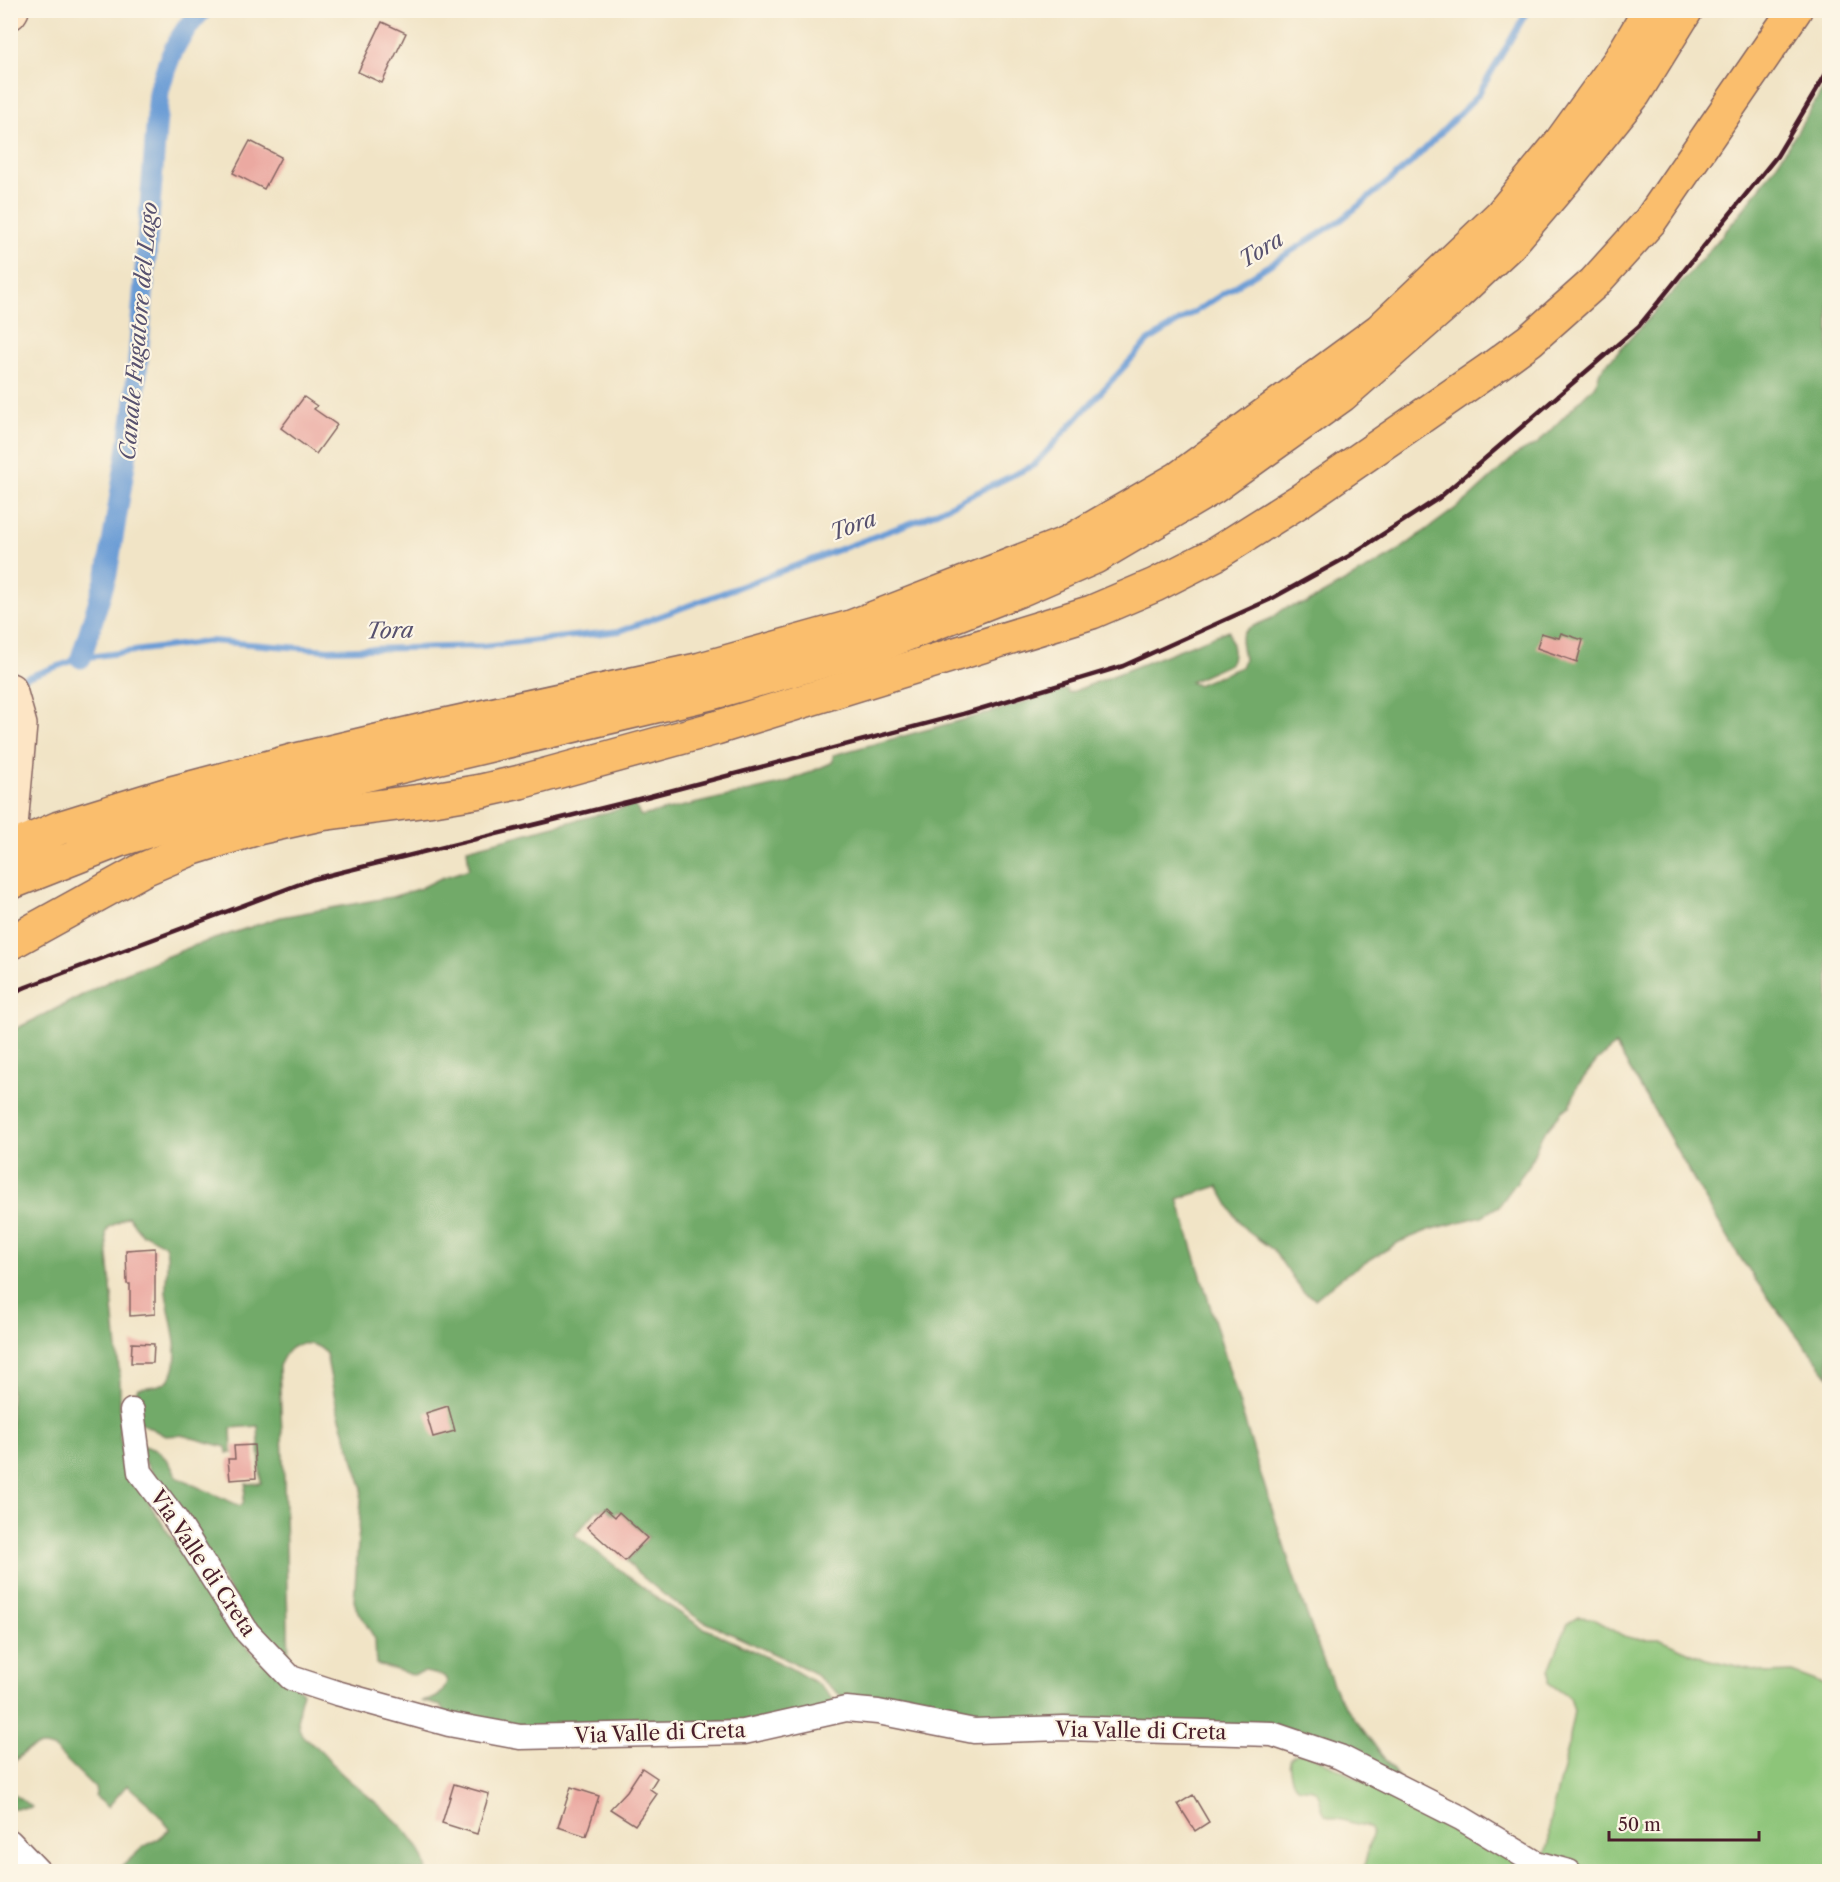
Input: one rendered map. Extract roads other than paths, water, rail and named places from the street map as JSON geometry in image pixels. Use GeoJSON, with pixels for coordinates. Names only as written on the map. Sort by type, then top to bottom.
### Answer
{"type":"FeatureCollection","features":[{"type":"Feature","properties":{"kind":"main road"},"geometry":{"type":"LineString","coordinates":[[10,849],[59,828],[171,793],[296,760],[724,663],[851,627],[1067,543],[1179,478],[1380,330],[1501,215],[1558,146],[1620,60],[1650,10]]}},
{"type":"Feature","properties":{"kind":"main road"},"geometry":{"type":"LineString","coordinates":[[10,883],[119,840],[212,811],[715,692],[879,645],[1017,591],[1095,557],[1212,488],[1342,395],[1450,300],[1509,244],[1574,169],[1634,94],[1686,10]]}},
{"type":"Feature","properties":{"kind":"main road"},"geometry":{"type":"LineString","coordinates":[[10,943],[144,869],[193,848],[258,828],[321,814],[481,791],[716,728],[1092,612],[1155,585],[1214,555],[1301,500],[1496,365],[1530,340],[1594,283],[1650,221],[1795,10]]}},
{"type":"Feature","properties":{"kind":"street"},"geometry":{"type":"LineString","coordinates":[[10,690],[20,725],[10,837]]}},
{"type":"Feature","properties":{"kind":"street","name":"Via Valle di Creta"},"geometry":{"type":"LineString","coordinates":[[132,1411],[140,1472],[176,1520],[247,1632],[291,1678],[337,1693],[449,1724],[520,1737],[744,1732],[846,1709],[878,1712],[974,1731],[1064,1728],[1272,1734],[1340,1757],[1461,1818],[1536,1863],[1569,1872]]}},
{"type":"Feature","properties":{"kind":"street"},"geometry":{"type":"LineString","coordinates":[[10,1842],[39,1872]]}},
{"type":"Feature","properties":{"kind":"waterway","name":"Canale Fugatore del Lago"},"geometry":{"type":"LineString","coordinates":[[81,658],[107,574],[134,410],[159,91],[174,48],[202,10]]}},
{"type":"Feature","properties":{"kind":"waterway","name":"Tora"},"geometry":{"type":"LineString","coordinates":[[16,681],[81,658],[210,641],[328,650],[483,646],[620,631],[924,518],[1034,465],[1148,341],[1341,220],[1411,163],[1478,95],[1528,10]]}},
{"type":"Feature","properties":{"kind":"railway"},"geometry":{"type":"LineString","coordinates":[[10,994],[313,879],[631,801],[963,714],[1123,666],[1269,600],[1349,556],[1439,498],[1639,326],[1777,156],[1830,67]]}}]}
